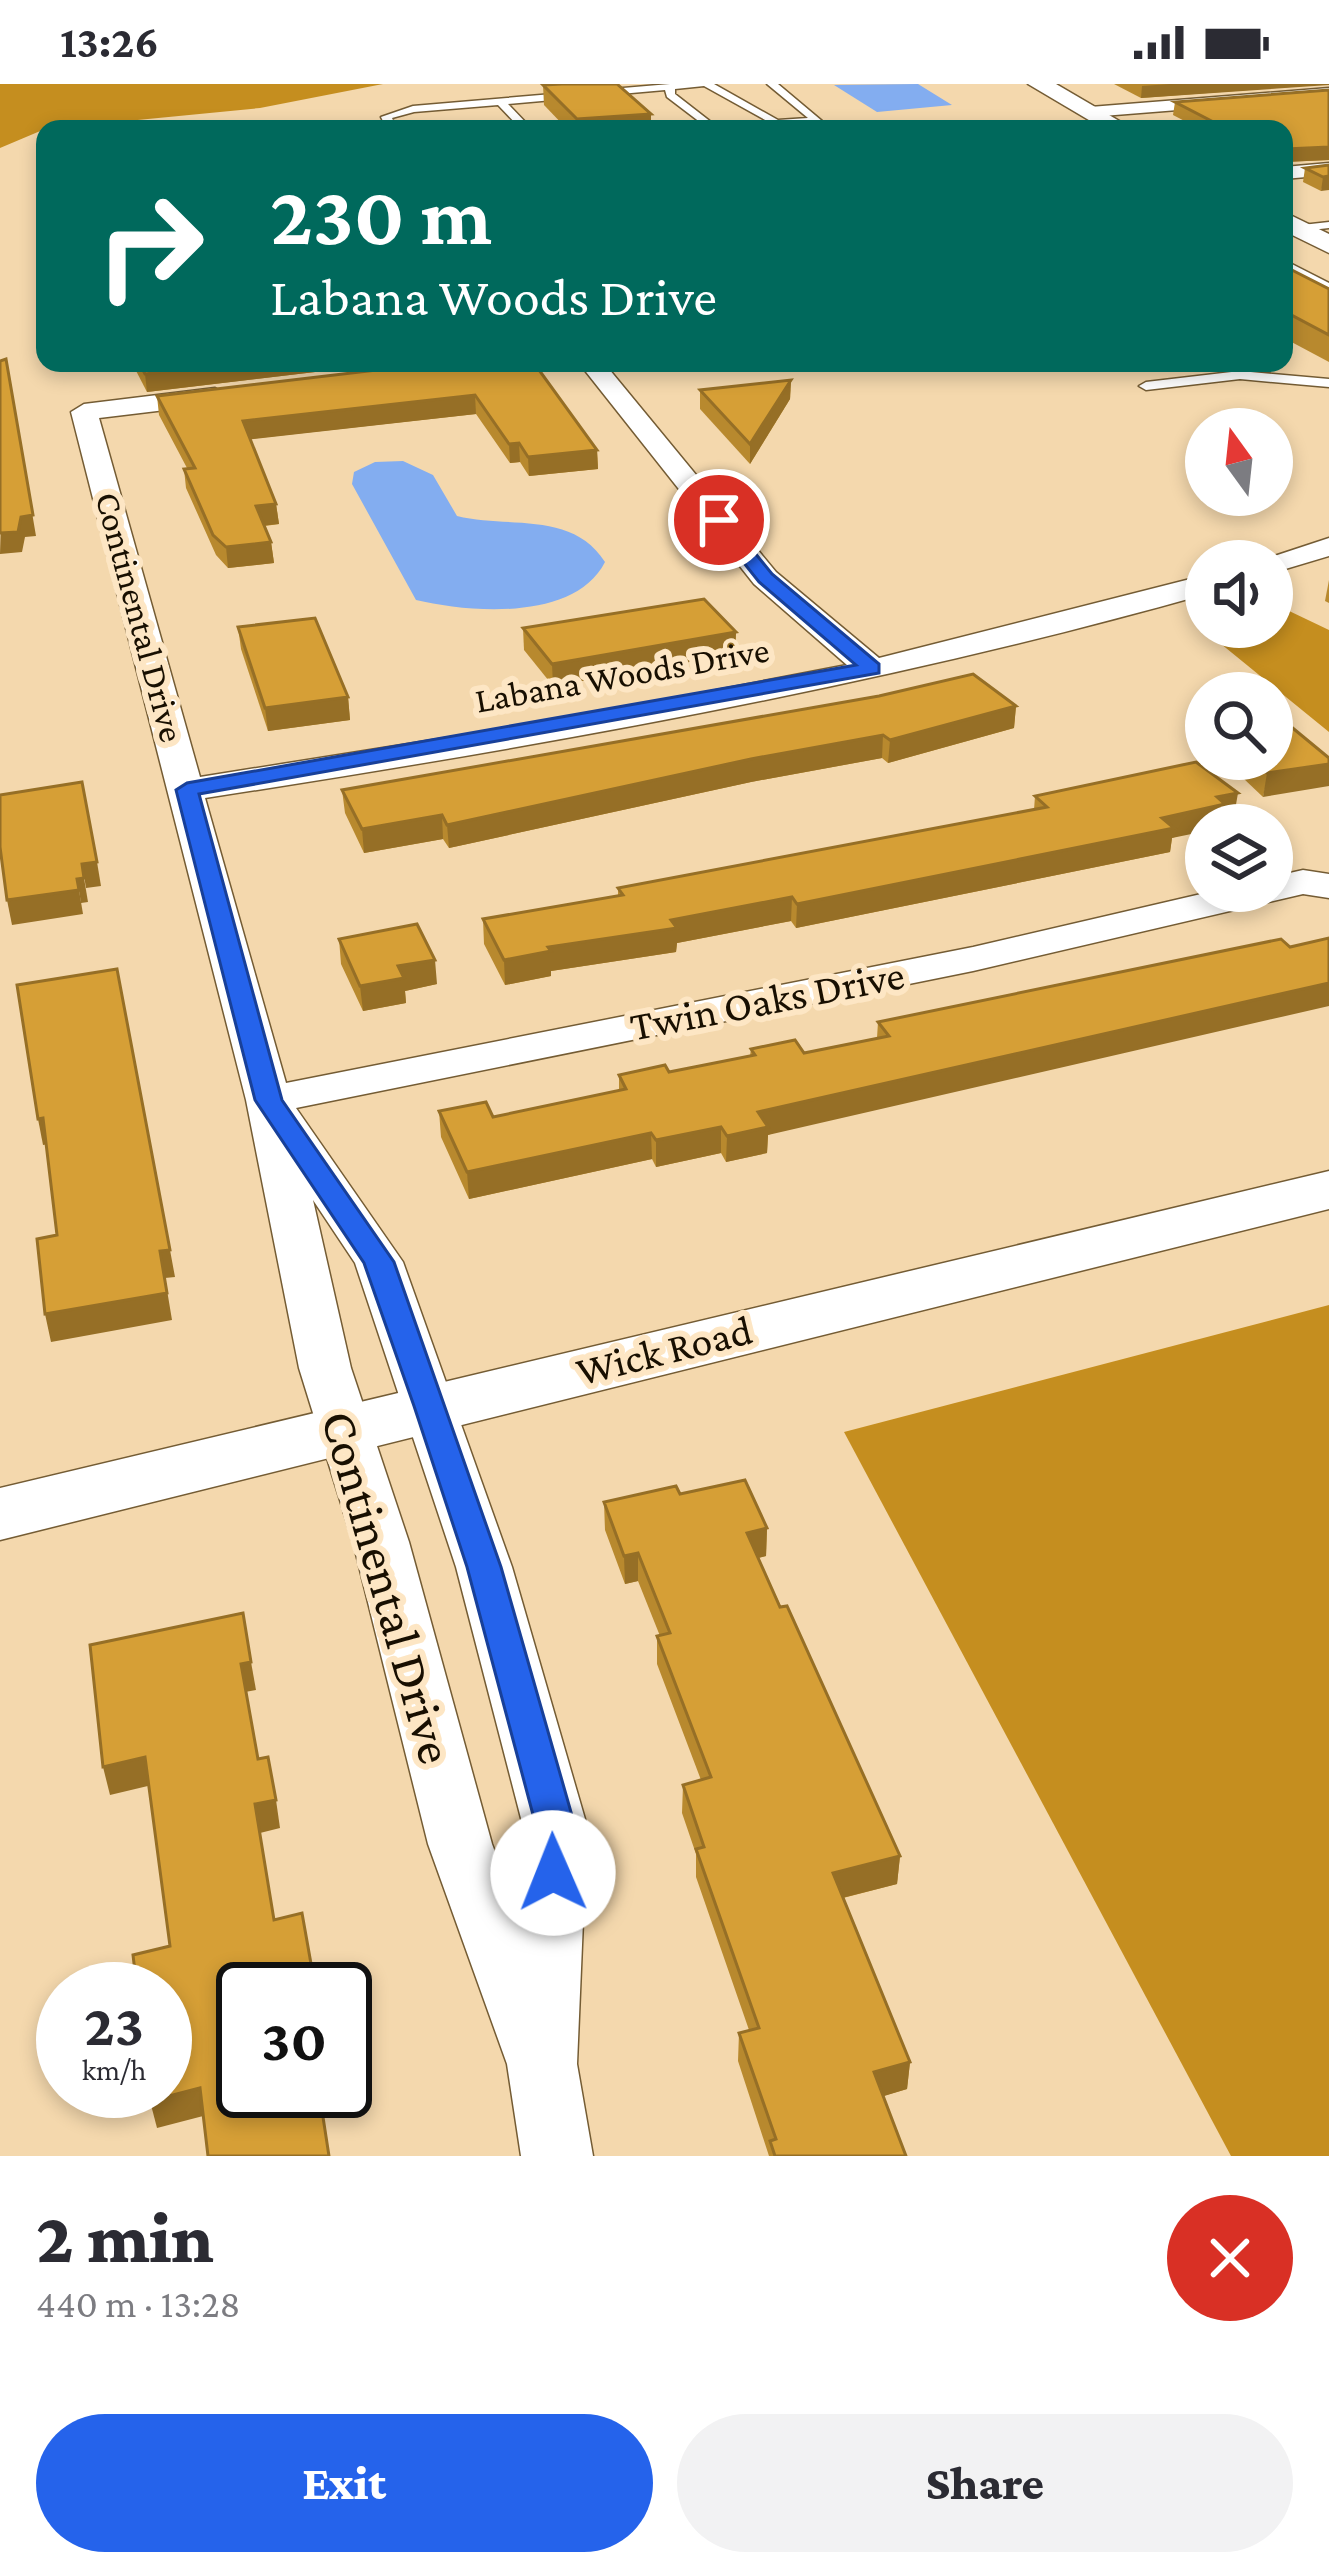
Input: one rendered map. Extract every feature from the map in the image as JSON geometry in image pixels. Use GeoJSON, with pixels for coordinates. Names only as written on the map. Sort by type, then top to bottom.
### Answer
{"type":"FeatureCollection","features":[{"type":"Feature","properties":{"kind":"street"},"geometry":{"type":"LineString","coordinates":[[1039,84],[1105,120]]}},
{"type":"Feature","properties":{"kind":"street"},"geometry":{"type":"LineString","coordinates":[[1090,112],[1329,93]]}},
{"type":"Feature","properties":{"kind":"street"},"geometry":{"type":"LineString","coordinates":[[1293,172],[1329,169]]}},
{"type":"Feature","properties":{"kind":"street"},"geometry":{"type":"LineString","coordinates":[[1293,228],[1329,245]]}},
{"type":"Feature","properties":{"kind":"street"},"geometry":{"type":"LineString","coordinates":[[598,372],[765,578],[872,669]]}},
{"type":"Feature","properties":{"kind":"street","name":"Continental Drive"},"geometry":{"type":"LineString","coordinates":[[242,393],[84,412],[268,1100],[343,1430],[381,1542],[460,1844],[542,2064],[557,2156]]}},
{"type":"Feature","properties":{"kind":"street"},"geometry":{"type":"LineString","coordinates":[[1293,558],[1329,547]]}},
{"type":"Feature","properties":{"kind":"street","name":"Labana Woods Drive"},"geometry":{"type":"LineString","coordinates":[[187,790],[872,669],[1185,589]]}},
{"type":"Feature","properties":{"kind":"street","name":"Twin Oaks Drive"},"geometry":{"type":"LineString","coordinates":[[1293,886],[1329,851]]}},
{"type":"Feature","properties":{"kind":"street","name":"Twin Oaks Drive"},"geometry":{"type":"LineString","coordinates":[[268,1100],[1185,911]]}},
{"type":"Feature","properties":{"kind":"street","name":"Continental Drive"},"geometry":{"type":"LineString","coordinates":[[268,1100],[379,1262],[484,1567],[555,1826],[542,2064]]}},
{"type":"Feature","properties":{"kind":"street","name":"Wick Road"},"geometry":{"type":"LineString","coordinates":[[0,1514],[1329,1190]]}},
{"type":"Feature","properties":{"kind":"lane"},"geometry":{"type":"LineString","coordinates":[[388,120],[394,112],[705,84],[771,120]]}},
{"type":"Feature","properties":{"kind":"lane"},"geometry":{"type":"LineString","coordinates":[[772,84],[816,120]]}},
{"type":"Feature","properties":{"kind":"lane"},"geometry":{"type":"LineString","coordinates":[[670,89],[670,95],[703,120]]}},
{"type":"Feature","properties":{"kind":"lane"},"geometry":{"type":"LineString","coordinates":[[500,101],[518,120]]}},
{"type":"Feature","properties":{"kind":"lane"},"geometry":{"type":"LineString","coordinates":[[1293,226],[1329,225]]}},
{"type":"Feature","properties":{"kind":"lane"},"geometry":{"type":"LineString","coordinates":[[1293,269],[1329,288]]}},
{"type":"Feature","properties":{"kind":"lane"},"geometry":{"type":"LineString","coordinates":[[1145,386],[1224,375],[1329,383]]}},
{"type":"Feature","properties":{"kind":"shaded area"},"geometry":{"type":"Polygon","coordinates":[[[0,84],[383,84],[260,108],[137,120],[36,120],[36,133],[0,148],[0,84]]]}},
{"type":"Feature","properties":{"kind":"shaded area"},"geometry":{"type":"Polygon","coordinates":[[[1293,613],[1329,630],[1329,732],[1293,703],[1293,672],[1255,672],[1226,648],[1293,648],[1293,613]]]}},
{"type":"Feature","properties":{"kind":"shaded area"},"geometry":{"type":"Polygon","coordinates":[[[1329,1305],[1329,2156],[1231,2156],[844,1432],[1329,1305]]]}},
{"type":"Feature","properties":{"kind":"water"},"geometry":{"type":"Polygon","coordinates":[[[918,84],[952,105],[877,112],[834,85],[918,84]]]}},
{"type":"Feature","properties":{"kind":"water"},"geometry":{"type":"Polygon","coordinates":[[[403,461],[433,475],[457,516],[557,528],[591,546],[605,562],[591,581],[547,603],[492,609],[416,600],[352,484],[354,472],[375,462],[403,461]]]}},
{"type":"Feature","properties":{"kind":"building"},"geometry":{"type":"Polygon","coordinates":[[[617,84],[651,114],[577,119],[543,85],[617,84]]]}},
{"type":"Feature","properties":{"kind":"building"},"geometry":{"type":"Polygon","coordinates":[[[1329,90],[1329,147],[1293,149],[1293,120],[1210,120],[1175,102],[1329,90]]]}},
{"type":"Feature","properties":{"kind":"building"},"geometry":{"type":"Polygon","coordinates":[[[1329,165],[1329,176],[1323,177],[1305,168],[1329,165]]]}},
{"type":"Feature","properties":{"kind":"building"},"geometry":{"type":"Polygon","coordinates":[[[1293,271],[1329,289],[1329,335],[1293,316],[1293,271]]]}},
{"type":"Feature","properties":{"kind":"building"},"geometry":{"type":"Polygon","coordinates":[[[6,359],[33,515],[21,517],[18,532],[0,533],[0,361],[6,359]]]}},
{"type":"Feature","properties":{"kind":"building"},"geometry":{"type":"Polygon","coordinates":[[[360,372],[541,372],[597,450],[528,457],[519,443],[509,444],[475,395],[243,421],[276,504],[256,506],[271,542],[226,547],[213,535],[184,469],[195,468],[157,396],[360,372]]]}},
{"type":"Feature","properties":{"kind":"building"},"geometry":{"type":"Polygon","coordinates":[[[791,380],[750,444],[700,390],[791,380]]]}},
{"type":"Feature","properties":{"kind":"building"},"geometry":{"type":"Polygon","coordinates":[[[704,599],[736,632],[552,664],[523,628],[704,599]]]}},
{"type":"Feature","properties":{"kind":"building"},"geometry":{"type":"Polygon","coordinates":[[[315,618],[348,697],[265,708],[238,627],[315,618]]]}},
{"type":"Feature","properties":{"kind":"building"},"geometry":{"type":"Polygon","coordinates":[[[973,674],[1016,706],[890,740],[883,735],[751,759],[447,825],[442,815],[362,829],[342,790],[879,696],[973,674]]]}},
{"type":"Feature","properties":{"kind":"building"},"geometry":{"type":"Polygon","coordinates":[[[1293,728],[1329,758],[1329,764],[1293,769],[1293,728]]]}},
{"type":"Feature","properties":{"kind":"building"},"geometry":{"type":"Polygon","coordinates":[[[1185,764],[1185,780],[1220,780],[1238,793],[1217,797],[1225,804],[1185,804],[1185,813],[1162,818],[1174,828],[797,904],[792,897],[671,920],[677,928],[548,947],[551,951],[504,960],[483,919],[623,895],[618,888],[1047,807],[1035,796],[1185,764]]]}},
{"type":"Feature","properties":{"kind":"building"},"geometry":{"type":"Polygon","coordinates":[[[82,782],[97,862],[82,864],[79,890],[7,900],[0,795],[82,782]]]}},
{"type":"Feature","properties":{"kind":"building"},"geometry":{"type":"Polygon","coordinates":[[[417,924],[435,960],[398,966],[404,978],[360,986],[339,939],[417,924]]]}},
{"type":"Feature","properties":{"kind":"building"},"geometry":{"type":"Polygon","coordinates":[[[1329,938],[1329,983],[758,1112],[768,1127],[727,1136],[721,1127],[656,1140],[651,1133],[467,1172],[439,1111],[486,1102],[493,1117],[626,1089],[619,1075],[665,1065],[669,1072],[755,1055],[751,1049],[795,1040],[804,1053],[889,1036],[878,1022],[1281,939],[1290,947],[1329,938]]]}},
{"type":"Feature","properties":{"kind":"building"},"geometry":{"type":"Polygon","coordinates":[[[117,969],[170,1250],[160,1251],[167,1293],[45,1314],[37,1239],[57,1235],[43,1118],[38,1119],[17,985],[117,969]]]}},
{"type":"Feature","properties":{"kind":"building"},"geometry":{"type":"Polygon","coordinates":[[[745,1480],[767,1528],[747,1533],[780,1607],[787,1606],[900,1856],[833,1873],[910,2062],[874,2072],[906,2156],[775,2156],[770,2141],[776,2139],[739,2033],[759,2028],[696,1849],[704,1847],[683,1785],[711,1777],[657,1636],[670,1633],[638,1553],[624,1556],[604,1502],[676,1486],[680,1494],[745,1480]]]}},
{"type":"Feature","properties":{"kind":"building"},"geometry":{"type":"Polygon","coordinates":[[[243,1613],[251,1662],[241,1664],[258,1759],[268,1757],[276,1800],[255,1804],[274,1920],[302,1913],[311,1962],[216,1962],[216,2118],[323,2118],[329,2156],[208,2156],[200,2088],[192,2090],[192,1962],[134,1962],[133,1955],[170,1946],[145,1757],[103,1767],[90,1645],[243,1613]]]}},
{"type":"Feature","properties":{"kind":"route"},"geometry":{"type":"LineString","coordinates":[[553,1873],[555,1826],[484,1567],[430,1406],[379,1262],[268,1100],[187,790],[872,669],[765,578],[719,520]]}}]}
